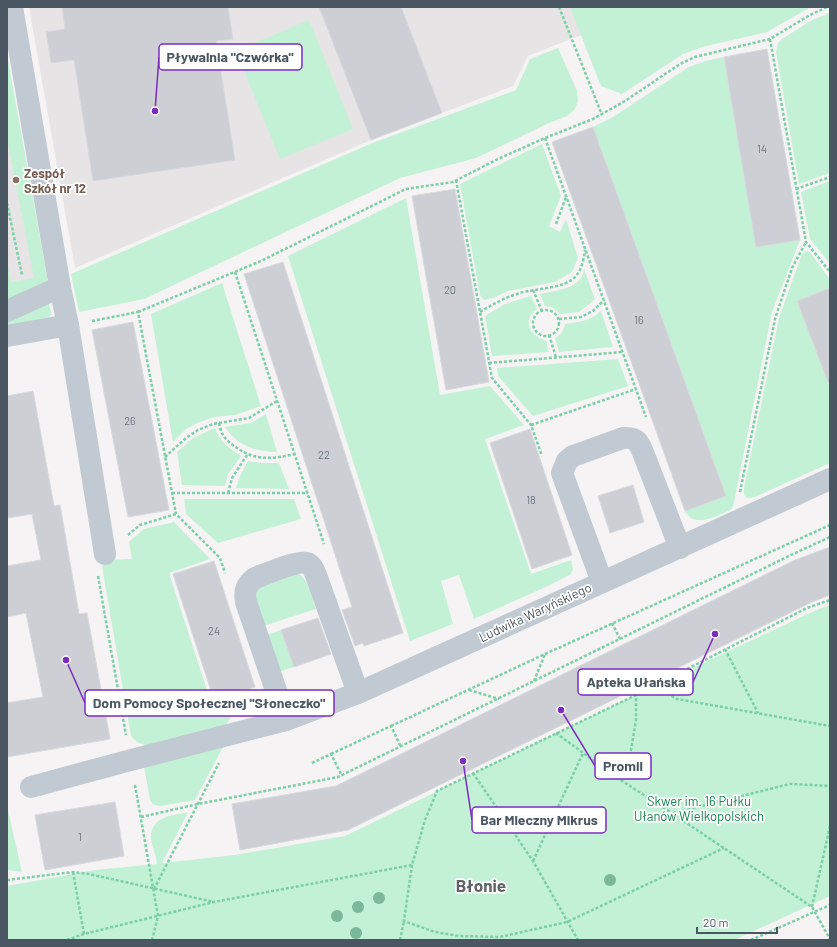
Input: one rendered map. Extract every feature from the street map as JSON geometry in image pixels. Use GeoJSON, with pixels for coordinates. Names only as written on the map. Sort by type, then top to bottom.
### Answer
{"type":"FeatureCollection","features":[{"type":"Feature","properties":{"kind":"street"},"geometry":{"type":"LineString","coordinates":[[12,7],[60,288],[68,325],[105,554]]}},
{"type":"Feature","properties":{"kind":"street"},"geometry":{"type":"LineString","coordinates":[[7,311],[60,288]]}},
{"type":"Feature","properties":{"kind":"street"},"geometry":{"type":"LineString","coordinates":[[7,336],[68,325]]}},
{"type":"Feature","properties":{"kind":"street"},"geometry":{"type":"LineString","coordinates":[[602,582],[562,472],[567,461],[572,456],[623,438],[637,440],[680,548]]}},
{"type":"Feature","properties":{"kind":"street","name":"Ludwika Waryńskiego"},"geometry":{"type":"LineString","coordinates":[[31,787],[286,720],[358,693],[830,479]]}},
{"type":"Feature","properties":{"kind":"street"},"geometry":{"type":"LineString","coordinates":[[286,720],[246,602],[245,588],[249,582],[255,578],[298,563],[305,563],[311,566],[316,575],[358,693]]}},
{"type":"Feature","properties":{"kind":"path"},"geometry":{"type":"LineString","coordinates":[[559,7],[602,115]]}},
{"type":"Feature","properties":{"kind":"path"},"geometry":{"type":"LineString","coordinates":[[68,325],[138,312],[261,261],[406,189],[453,182],[498,159],[602,115],[688,60],[708,52],[770,39],[796,22],[821,8],[827,7]]}},
{"type":"Feature","properties":{"kind":"path"},"geometry":{"type":"LineString","coordinates":[[770,39],[806,242],[830,272]]}},
{"type":"Feature","properties":{"kind":"path"},"geometry":{"type":"LineString","coordinates":[[545,138],[647,419]]}},
{"type":"Feature","properties":{"kind":"path"},"geometry":{"type":"LineString","coordinates":[[796,189],[830,177]]}},
{"type":"Feature","properties":{"kind":"path"},"geometry":{"type":"LineString","coordinates":[[456,180],[492,378],[531,425],[544,462]]}},
{"type":"Feature","properties":{"kind":"path"},"geometry":{"type":"LineString","coordinates":[[556,224],[567,197]]}},
{"type":"Feature","properties":{"kind":"path"},"geometry":{"type":"LineString","coordinates":[[7,203],[22,275]]}},
{"type":"Feature","properties":{"kind":"path"},"geometry":{"type":"LineString","coordinates":[[740,495],[775,319],[792,268],[806,242]]}},
{"type":"Feature","properties":{"kind":"path"},"geometry":{"type":"LineString","coordinates":[[480,312],[506,298],[532,290],[567,283],[576,276],[583,263],[585,249]]}},
{"type":"Feature","properties":{"kind":"path"},"geometry":{"type":"LineString","coordinates":[[235,272],[324,544]]}},
{"type":"Feature","properties":{"kind":"path"},"geometry":{"type":"LineString","coordinates":[[532,290],[542,311]]}},
{"type":"Feature","properties":{"kind":"path"},"geometry":{"type":"LineString","coordinates":[[559,319],[581,317],[593,311],[604,300]]}},
{"type":"Feature","properties":{"kind":"path"},"geometry":{"type":"LineString","coordinates":[[542,311],[554,312],[559,319],[558,328],[553,334],[549,335],[537,332],[534,324],[536,316],[542,311]]}},
{"type":"Feature","properties":{"kind":"path"},"geometry":{"type":"LineString","coordinates":[[138,312],[176,514],[220,558],[228,579]]}},
{"type":"Feature","properties":{"kind":"path"},"geometry":{"type":"LineString","coordinates":[[549,335],[556,358]]}},
{"type":"Feature","properties":{"kind":"path"},"geometry":{"type":"LineString","coordinates":[[489,363],[623,352]]}},
{"type":"Feature","properties":{"kind":"path"},"geometry":{"type":"LineString","coordinates":[[531,425],[636,389]]}},
{"type":"Feature","properties":{"kind":"path"},"geometry":{"type":"LineString","coordinates":[[165,457],[186,438],[198,430],[219,423],[249,418],[277,401]]}},
{"type":"Feature","properties":{"kind":"path"},"geometry":{"type":"LineString","coordinates":[[219,423],[223,435],[233,445],[247,455],[260,458],[282,457],[295,454]]}},
{"type":"Feature","properties":{"kind":"path"},"geometry":{"type":"LineString","coordinates":[[228,493],[232,478],[247,455]]}},
{"type":"Feature","properties":{"kind":"path"},"geometry":{"type":"LineString","coordinates":[[172,493],[308,494]]}},
{"type":"Feature","properties":{"kind":"path"},"geometry":{"type":"LineString","coordinates":[[105,554],[140,525],[176,514]]}},
{"type":"Feature","properties":{"kind":"path"},"geometry":{"type":"LineString","coordinates":[[312,763],[612,623],[830,525]]}},
{"type":"Feature","properties":{"kind":"path"},"geometry":{"type":"LineString","coordinates":[[141,817],[198,804],[342,776],[830,537]]}},
{"type":"Feature","properties":{"kind":"path"},"geometry":{"type":"LineString","coordinates":[[400,940],[412,865],[425,820],[436,791],[636,695],[807,608],[830,600]]}},
{"type":"Feature","properties":{"kind":"path"},"geometry":{"type":"LineString","coordinates":[[612,623],[620,639]]}},
{"type":"Feature","properties":{"kind":"path"},"geometry":{"type":"LineString","coordinates":[[725,649],[758,713]]}},
{"type":"Feature","properties":{"kind":"path"},"geometry":{"type":"LineString","coordinates":[[533,682],[545,654]]}},
{"type":"Feature","properties":{"kind":"path"},"geometry":{"type":"LineString","coordinates":[[654,686],[677,699],[830,726]]}},
{"type":"Feature","properties":{"kind":"path"},"geometry":{"type":"LineString","coordinates":[[469,690],[499,699]]}},
{"type":"Feature","properties":{"kind":"path"},"geometry":{"type":"LineString","coordinates":[[616,777],[631,750],[636,720],[636,695]]}},
{"type":"Feature","properties":{"kind":"path"},"geometry":{"type":"LineString","coordinates":[[391,726],[401,747]]}},
{"type":"Feature","properties":{"kind":"path"},"geometry":{"type":"LineString","coordinates":[[154,888],[235,733]]}},
{"type":"Feature","properties":{"kind":"path"},"geometry":{"type":"LineString","coordinates":[[556,733],[616,777],[812,907]]}},
{"type":"Feature","properties":{"kind":"path"},"geometry":{"type":"LineString","coordinates":[[533,861],[583,753]]}},
{"type":"Feature","properties":{"kind":"path"},"geometry":{"type":"LineString","coordinates":[[331,754],[342,776]]}},
{"type":"Feature","properties":{"kind":"path"},"geometry":{"type":"LineString","coordinates":[[473,773],[533,861],[578,940]]}},
{"type":"Feature","properties":{"kind":"path"},"geometry":{"type":"LineString","coordinates":[[673,814],[790,784],[830,786]]}},
{"type":"Feature","properties":{"kind":"path"},"geometry":{"type":"LineString","coordinates":[[830,826],[812,907],[830,939]]}},
{"type":"Feature","properties":{"kind":"path"},"geometry":{"type":"LineString","coordinates":[[404,921],[435,932],[458,936],[500,937],[567,922],[724,848]]}},
{"type":"Feature","properties":{"kind":"path"},"geometry":{"type":"LineString","coordinates":[[67,940],[84,934],[214,902],[412,865]]}},
{"type":"Feature","properties":{"kind":"path"},"geometry":{"type":"LineString","coordinates":[[7,880],[72,872],[89,874],[214,902]]}},
{"type":"Feature","properties":{"kind":"path"},"geometry":{"type":"LineString","coordinates":[[72,872],[84,934]]}},
{"type":"Feature","properties":{"kind":"path"},"geometry":{"type":"LineString","coordinates":[[751,940],[830,905]]}},
{"type":"Feature","properties":{"kind":"shaded area"},"geometry":{"type":"Polygon","coordinates":[[[29,7],[652,7],[528,56],[513,86],[371,140],[75,268],[29,7]]]}},
{"type":"Feature","properties":{"kind":"shaded area","name":"Zespół Szkół nr 12"},"geometry":{"type":"Polygon","coordinates":[[[7,78],[45,281],[7,297],[7,78]]]}},
{"type":"Feature","properties":{"kind":"green space"},"geometry":{"type":"Polygon","coordinates":[[[570,7],[811,7],[767,32],[702,47],[683,54],[622,94],[601,86],[570,7]]]}},
{"type":"Feature","properties":{"kind":"green space"},"geometry":{"type":"Polygon","coordinates":[[[830,13],[830,173],[799,184],[776,52],[778,43],[782,39],[812,20],[830,13]]]}},
{"type":"Feature","properties":{"kind":"green space"},"geometry":{"type":"Polygon","coordinates":[[[309,20],[353,129],[280,159],[236,51],[309,20]]]}},
{"type":"Feature","properties":{"kind":"green space"},"geometry":{"type":"Polygon","coordinates":[[[558,48],[577,91],[578,101],[575,109],[567,116],[476,158],[400,178],[144,299],[79,312],[71,274],[370,144],[516,90],[530,59],[558,48]]]}},
{"type":"Feature","properties":{"kind":"green space"},"geometry":{"type":"Polygon","coordinates":[[[7,55],[47,281],[43,286],[7,302],[7,259],[11,282],[34,278],[7,138],[7,55]]]}},
{"type":"Feature","properties":{"kind":"green space"},"geometry":{"type":"Polygon","coordinates":[[[724,57],[756,247],[800,240],[772,312],[733,507],[730,510],[712,518],[700,520],[689,516],[685,511],[726,496],[593,127],[613,117],[689,67],[705,61],[724,57]]]}},
{"type":"Feature","properties":{"kind":"green space"},"geometry":{"type":"Polygon","coordinates":[[[542,144],[561,196],[549,226],[560,232],[566,219],[578,258],[572,272],[555,282],[508,291],[493,298],[484,300],[480,295],[460,184],[542,144]]]}},
{"type":"Feature","properties":{"kind":"green space"},"geometry":{"type":"Polygon","coordinates":[[[830,181],[830,264],[810,239],[801,192],[830,181]]]}},
{"type":"Feature","properties":{"kind":"green space"},"geometry":{"type":"Polygon","coordinates":[[[406,198],[440,395],[490,386],[524,425],[485,439],[531,574],[571,560],[573,569],[571,574],[548,586],[474,619],[459,575],[441,581],[453,624],[410,641],[288,256],[406,198]]]}},
{"type":"Feature","properties":{"kind":"green space"},"geometry":{"type":"Polygon","coordinates":[[[807,251],[810,252],[830,280],[830,288],[797,301],[830,387],[830,463],[755,497],[747,498],[744,495],[744,488],[779,318],[802,254],[807,251]]]}},
{"type":"Feature","properties":{"kind":"green space"},"geometry":{"type":"Polygon","coordinates":[[[584,269],[595,299],[579,312],[560,314],[552,307],[545,306],[540,294],[568,288],[581,278],[584,269]]]}},
{"type":"Feature","properties":{"kind":"green space"},"geometry":{"type":"Polygon","coordinates":[[[222,283],[261,406],[235,415],[214,417],[197,423],[186,429],[173,442],[151,314],[222,283]]]}},
{"type":"Feature","properties":{"kind":"green space"},"geometry":{"type":"Polygon","coordinates":[[[531,296],[537,309],[529,318],[530,328],[536,336],[546,341],[549,352],[492,356],[485,316],[505,304],[531,296]]]}},
{"type":"Feature","properties":{"kind":"green space"},"geometry":{"type":"Polygon","coordinates":[[[48,301],[52,315],[49,317],[7,327],[7,316],[48,301]]]}},
{"type":"Feature","properties":{"kind":"green space"},"geometry":{"type":"Polygon","coordinates":[[[601,311],[613,347],[559,352],[555,338],[562,332],[565,324],[589,319],[601,311]]]}},
{"type":"Feature","properties":{"kind":"green space"},"geometry":{"type":"Polygon","coordinates":[[[618,359],[628,386],[533,416],[498,376],[497,368],[618,359]]]}},
{"type":"Feature","properties":{"kind":"green space"},"geometry":{"type":"Polygon","coordinates":[[[266,414],[277,452],[254,449],[247,446],[235,439],[225,427],[251,423],[266,414]]]}},
{"type":"Feature","properties":{"kind":"green space"},"geometry":{"type":"Polygon","coordinates":[[[215,428],[222,441],[241,456],[228,474],[225,486],[182,485],[177,452],[193,438],[215,428]]]}},
{"type":"Feature","properties":{"kind":"green space"},"geometry":{"type":"Polygon","coordinates":[[[248,461],[279,463],[289,489],[236,488],[240,476],[248,461]]]}},
{"type":"Feature","properties":{"kind":"green space"},"geometry":{"type":"Polygon","coordinates":[[[184,499],[294,499],[301,519],[218,543],[186,514],[184,499]]]}},
{"type":"Feature","properties":{"kind":"green space"},"geometry":{"type":"Polygon","coordinates":[[[174,522],[210,559],[169,573],[211,703],[244,693],[225,727],[147,746],[137,742],[131,736],[102,566],[107,560],[132,559],[129,542],[144,529],[174,522]]]}},
{"type":"Feature","properties":{"kind":"green space"},"geometry":{"type":"Polygon","coordinates":[[[296,572],[307,583],[316,609],[260,627],[252,604],[257,586],[296,572]]]}},
{"type":"Feature","properties":{"kind":"green space","name":"Skwer im. 16 Pułku Ułanów Wielkopolskich"},"geometry":{"type":"Polygon","coordinates":[[[830,605],[830,896],[734,940],[7,940],[7,886],[95,870],[157,864],[151,839],[152,831],[158,821],[163,818],[188,812],[162,863],[235,855],[345,836],[654,686],[814,611],[830,605]]]}},
{"type":"Feature","properties":{"kind":"green space"},"geometry":{"type":"Polygon","coordinates":[[[281,630],[294,667],[276,673],[264,636],[281,630]]]}},
{"type":"Feature","properties":{"kind":"green space"},"geometry":{"type":"Polygon","coordinates":[[[224,745],[195,800],[160,806],[154,805],[150,800],[144,766],[224,745]]]}},
{"type":"Feature","properties":{"kind":"green space"},"geometry":{"type":"Polygon","coordinates":[[[7,806],[22,872],[7,870],[7,806]]]}},
{"type":"Feature","properties":{"kind":"building"},"geometry":{"type":"Polygon","coordinates":[[[62,7],[228,7],[233,39],[216,41],[235,160],[93,181],[74,60],[51,63],[46,32],[65,29],[62,7]]]}},
{"type":"Feature","properties":{"kind":"building"},"geometry":{"type":"Polygon","coordinates":[[[319,7],[401,7],[442,113],[371,140],[319,7]]]}},
{"type":"Feature","properties":{"kind":"building"},"geometry":{"type":"Polygon","coordinates":[[[767,49],[800,240],[756,247],[724,57],[767,49]]]}},
{"type":"Feature","properties":{"kind":"building"},"geometry":{"type":"Polygon","coordinates":[[[593,127],[726,496],[685,511],[552,142],[593,127]]]}},
{"type":"Feature","properties":{"kind":"building"},"geometry":{"type":"Polygon","coordinates":[[[455,189],[489,382],[446,390],[412,196],[455,189]]]}},
{"type":"Feature","properties":{"kind":"building"},"geometry":{"type":"Polygon","coordinates":[[[283,262],[403,633],[364,646],[363,643],[355,646],[342,610],[352,607],[244,274],[283,262]]]}},
{"type":"Feature","properties":{"kind":"building"},"geometry":{"type":"Polygon","coordinates":[[[830,288],[830,382],[828,382],[797,301],[830,288]]]}},
{"type":"Feature","properties":{"kind":"building"},"geometry":{"type":"Polygon","coordinates":[[[133,322],[169,510],[128,517],[92,330],[133,322]]]}},
{"type":"Feature","properties":{"kind":"building"},"geometry":{"type":"Polygon","coordinates":[[[33,391],[54,506],[60,505],[79,614],[87,613],[110,739],[7,757],[7,703],[43,697],[26,613],[7,617],[7,566],[41,560],[32,514],[7,518],[7,396],[33,391]]]}},
{"type":"Feature","properties":{"kind":"building"},"geometry":{"type":"Polygon","coordinates":[[[530,429],[572,555],[532,569],[490,443],[530,429]]]}},
{"type":"Feature","properties":{"kind":"building"},"geometry":{"type":"Polygon","coordinates":[[[633,485],[644,522],[610,533],[598,496],[633,485]]]}},
{"type":"Feature","properties":{"kind":"building"},"geometry":{"type":"Polygon","coordinates":[[[830,547],[830,595],[812,602],[348,830],[240,850],[232,804],[336,786],[795,560],[830,547]]]}},
{"type":"Feature","properties":{"kind":"building"},"geometry":{"type":"Polygon","coordinates":[[[214,561],[255,687],[214,700],[173,574],[214,561]]]}},
{"type":"Feature","properties":{"kind":"building"},"geometry":{"type":"Polygon","coordinates":[[[318,618],[331,654],[294,667],[281,630],[318,618]]]}},
{"type":"Feature","properties":{"kind":"building"},"geometry":{"type":"Polygon","coordinates":[[[115,802],[124,856],[45,870],[35,815],[115,802]]]}},
{"type":"Feature","properties":{"kind":"place","name":"Pływalnia \"Czwórka\""},"geometry":{"type":"Point","coordinates":[155,111]}},
{"type":"Feature","properties":{"kind":"place","name":"Zespół Szkół nr 12"},"geometry":{"type":"Point","coordinates":[16,180]}},
{"type":"Feature","properties":{"kind":"place","name":"Apteka Ułańska"},"geometry":{"type":"Point","coordinates":[715,634]}},
{"type":"Feature","properties":{"kind":"place","name":"Dom Pomocy Społecznej \"Słoneczko\""},"geometry":{"type":"Point","coordinates":[66,660]}},
{"type":"Feature","properties":{"kind":"place","name":"Promil"},"geometry":{"type":"Point","coordinates":[561,710]}},
{"type":"Feature","properties":{"kind":"place","name":"Bar Mleczny Mikrus"},"geometry":{"type":"Point","coordinates":[463,761]}},
{"type":"Feature","properties":{"kind":"district","name":"Błonie"},"geometry":{"type":"Point","coordinates":[481,885]}}]}
